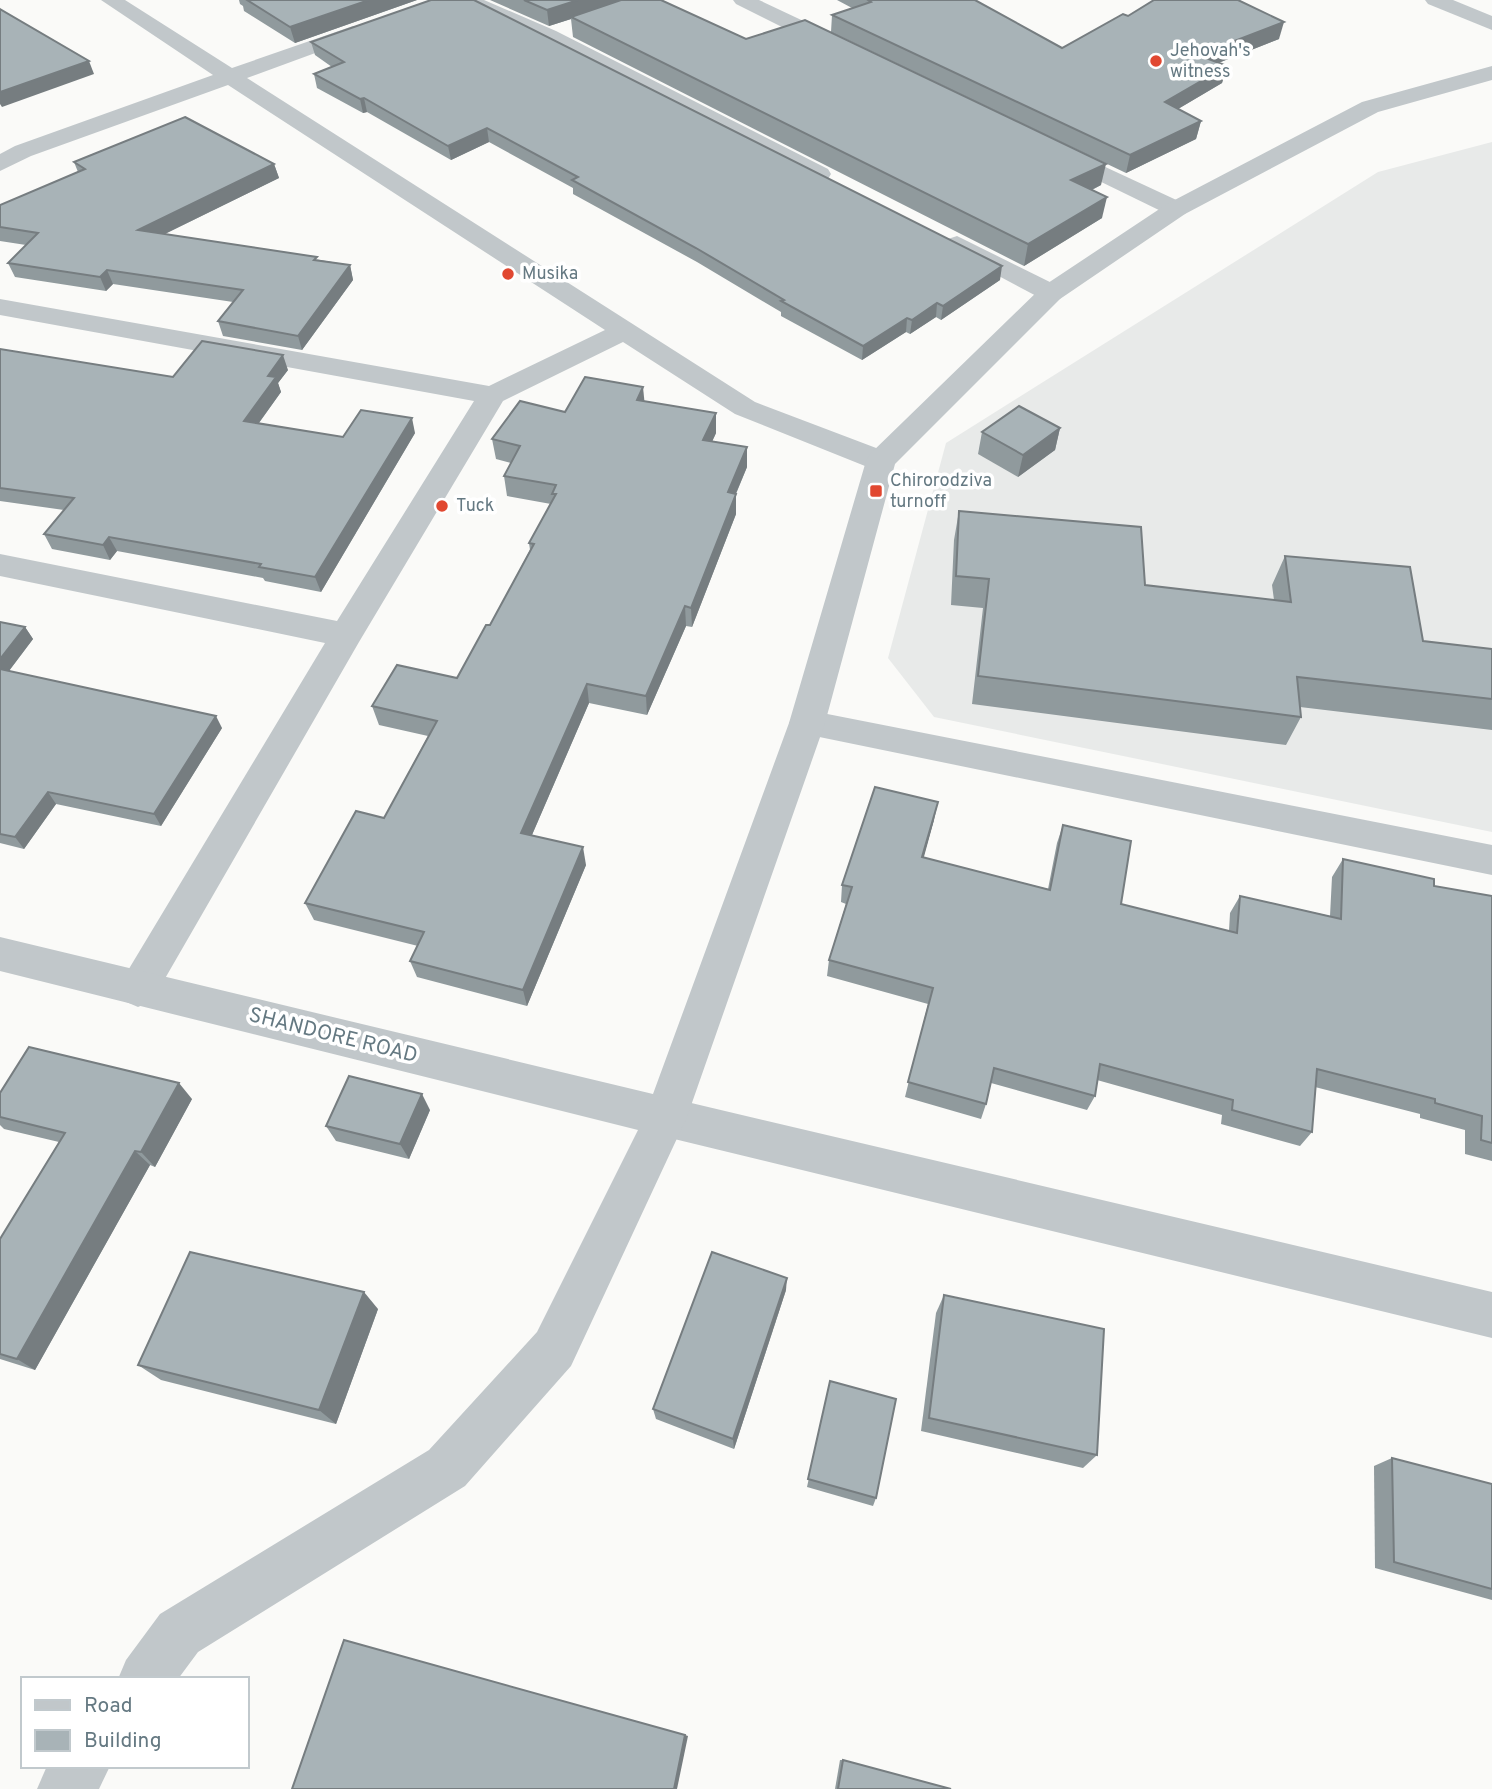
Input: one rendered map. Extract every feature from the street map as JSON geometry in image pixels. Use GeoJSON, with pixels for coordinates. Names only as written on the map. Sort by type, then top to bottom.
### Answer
{"type":"FeatureCollection","features":[{"type":"Feature","properties":{"kind":"street"},"geometry":{"type":"LineString","coordinates":[[111,0],[745,408],[881,461]]}},
{"type":"Feature","properties":{"kind":"street"},"geometry":{"type":"LineString","coordinates":[[467,0],[548,36],[843,186]]}},
{"type":"Feature","properties":{"kind":"street"},"geometry":{"type":"LineString","coordinates":[[743,0],[855,54]]}},
{"type":"Feature","properties":{"kind":"street"},"geometry":{"type":"LineString","coordinates":[[1435,0],[1492,24]]}},
{"type":"Feature","properties":{"kind":"street"},"geometry":{"type":"LineString","coordinates":[[0,164],[23,151],[381,22]]}},
{"type":"Feature","properties":{"kind":"street"},"geometry":{"type":"LineString","coordinates":[[548,36],[575,27]]}},
{"type":"Feature","properties":{"kind":"street"},"geometry":{"type":"LineString","coordinates":[[146,1677],[179,1633],[447,1468],[554,1349],[666,1117],[807,723],[881,461],[1051,292],[1176,209],[1370,107],[1492,73]]}},
{"type":"Feature","properties":{"kind":"street"},"geometry":{"type":"LineString","coordinates":[[1040,143],[1176,209]]}},
{"type":"Feature","properties":{"kind":"street"},"geometry":{"type":"LineString","coordinates":[[941,236],[1051,292]]}},
{"type":"Feature","properties":{"kind":"street"},"geometry":{"type":"LineString","coordinates":[[0,307],[492,395]]}},
{"type":"Feature","properties":{"kind":"street"},"geometry":{"type":"LineString","coordinates":[[138,989],[346,635],[492,395],[622,331]]}},
{"type":"Feature","properties":{"kind":"street"},"geometry":{"type":"LineString","coordinates":[[0,565],[346,635]]}},
{"type":"Feature","properties":{"kind":"street"},"geometry":{"type":"LineString","coordinates":[[807,723],[1492,860]]}},
{"type":"Feature","properties":{"kind":"street","name":"SHANDORE ROAD"},"geometry":{"type":"LineString","coordinates":[[0,954],[1492,1315]]}},
{"type":"Feature","properties":{"kind":"street"},"geometry":{"type":"LineString","coordinates":[[65,1789],[81,1768]]}},
{"type":"Feature","properties":{"kind":"shaded area"},"geometry":{"type":"Polygon","coordinates":[[[1492,142],[1492,832],[934,717],[888,658],[946,443],[1378,172],[1492,142]]]}},
{"type":"Feature","properties":{"kind":"building"},"geometry":{"type":"Polygon","coordinates":[[[247,0],[369,0],[290,27],[247,0]]]}},
{"type":"Feature","properties":{"kind":"building"},"geometry":{"type":"Polygon","coordinates":[[[431,0],[474,0],[1002,266],[943,306],[937,303],[912,320],[907,318],[863,346],[781,301],[784,300],[696,248],[572,180],[578,177],[487,128],[448,146],[364,98],[360,99],[314,74],[344,62],[311,42],[431,0]]]}},
{"type":"Feature","properties":{"kind":"building"},"geometry":{"type":"Polygon","coordinates":[[[524,0],[578,0],[547,10],[524,0]]]}},
{"type":"Feature","properties":{"kind":"building"},"geometry":{"type":"Polygon","coordinates":[[[621,0],[661,0],[746,39],[805,20],[1106,164],[1071,180],[1107,197],[1028,244],[571,17],[621,0]]]}},
{"type":"Feature","properties":{"kind":"building"},"geometry":{"type":"Polygon","coordinates":[[[868,0],[975,0],[1062,48],[1123,14],[1128,16],[1154,0],[1238,0],[1284,22],[1198,55],[1227,66],[1165,102],[1201,121],[1130,155],[832,15],[871,2],[868,0]]]}},
{"type":"Feature","properties":{"kind":"building"},"geometry":{"type":"Polygon","coordinates":[[[0,9],[89,61],[0,92],[0,9]]]}},
{"type":"Feature","properties":{"kind":"building"},"geometry":{"type":"Polygon","coordinates":[[[185,117],[274,164],[138,230],[317,257],[314,260],[350,265],[298,336],[218,321],[243,290],[107,270],[100,277],[8,263],[38,233],[0,227],[0,205],[85,169],[74,162],[185,117]]]}},
{"type":"Feature","properties":{"kind":"building"},"geometry":{"type":"Polygon","coordinates":[[[202,341],[283,355],[268,376],[276,377],[244,421],[343,437],[361,410],[412,418],[315,577],[259,567],[261,564],[109,537],[103,545],[44,534],[74,498],[0,488],[0,349],[173,377],[202,341]]]}},
{"type":"Feature","properties":{"kind":"building"},"geometry":{"type":"Polygon","coordinates":[[[585,377],[643,387],[637,400],[716,413],[703,440],[747,447],[728,492],[736,494],[691,608],[685,606],[646,696],[587,684],[521,833],[583,847],[523,990],[410,961],[424,932],[305,903],[356,811],[384,818],[437,721],[372,706],[397,665],[457,678],[486,625],[490,625],[534,544],[529,543],[556,494],[552,494],[556,485],[504,476],[520,446],[492,439],[520,401],[565,412],[585,377]]]}},
{"type":"Feature","properties":{"kind":"building"},"geometry":{"type":"Polygon","coordinates":[[[1019,406],[1060,428],[1023,455],[982,432],[1019,406]]]}},
{"type":"Feature","properties":{"kind":"building"},"geometry":{"type":"Polygon","coordinates":[[[959,511],[1141,527],[1145,585],[1291,602],[1285,556],[1410,567],[1423,641],[1492,649],[1492,699],[1297,677],[1301,717],[978,676],[989,579],[956,576],[959,511]]]}},
{"type":"Feature","properties":{"kind":"building"},"geometry":{"type":"Polygon","coordinates":[[[0,622],[25,627],[0,659],[0,622]]]}},
{"type":"Feature","properties":{"kind":"building"},"geometry":{"type":"Polygon","coordinates":[[[0,669],[216,716],[154,814],[48,792],[15,837],[0,834],[0,669]]]}},
{"type":"Feature","properties":{"kind":"building"},"geometry":{"type":"Polygon","coordinates":[[[875,787],[938,802],[922,857],[1050,890],[1063,825],[1131,841],[1121,904],[1237,933],[1240,896],[1341,919],[1343,859],[1434,879],[1434,886],[1492,896],[1492,1143],[1481,1140],[1482,1116],[1435,1103],[1435,1099],[1317,1069],[1312,1132],[1232,1110],[1233,1100],[1100,1064],[1095,1096],[994,1068],[986,1104],[908,1082],[933,988],[829,960],[852,887],[842,885],[875,787]]]}},
{"type":"Feature","properties":{"kind":"building"},"geometry":{"type":"Polygon","coordinates":[[[29,1047],[179,1083],[141,1152],[135,1151],[17,1359],[0,1354],[0,1239],[65,1133],[0,1117],[0,1093],[29,1047]]]}},
{"type":"Feature","properties":{"kind":"building"},"geometry":{"type":"Polygon","coordinates":[[[349,1076],[422,1094],[400,1144],[326,1126],[349,1076]]]}},
{"type":"Feature","properties":{"kind":"building"},"geometry":{"type":"Polygon","coordinates":[[[190,1252],[364,1292],[319,1410],[138,1365],[190,1252]]]}},
{"type":"Feature","properties":{"kind":"building"},"geometry":{"type":"Polygon","coordinates":[[[712,1252],[787,1278],[733,1439],[653,1409],[712,1252]]]}},
{"type":"Feature","properties":{"kind":"building"},"geometry":{"type":"Polygon","coordinates":[[[944,1295],[1104,1329],[1097,1455],[929,1418],[944,1295]]]}},
{"type":"Feature","properties":{"kind":"building"},"geometry":{"type":"Polygon","coordinates":[[[830,1381],[896,1399],[876,1498],[808,1479],[830,1381]]]}},
{"type":"Feature","properties":{"kind":"building"},"geometry":{"type":"Polygon","coordinates":[[[1392,1458],[1492,1484],[1492,1589],[1394,1562],[1392,1458]]]}},
{"type":"Feature","properties":{"kind":"building"},"geometry":{"type":"Polygon","coordinates":[[[344,1640],[685,1735],[674,1789],[292,1789],[344,1640]]]}},
{"type":"Feature","properties":{"kind":"building"},"geometry":{"type":"Polygon","coordinates":[[[843,1760],[951,1789],[838,1789],[843,1760]]]}},
{"type":"Feature","properties":{"kind":"place","name":"Jehovah's witness"},"geometry":{"type":"Point","coordinates":[1156,61]}},
{"type":"Feature","properties":{"kind":"place","name":"Musika"},"geometry":{"type":"Point","coordinates":[508,274]}},
{"type":"Feature","properties":{"kind":"place","name":"Chirorodziva turnoff"},"geometry":{"type":"Point","coordinates":[876,491]}},
{"type":"Feature","properties":{"kind":"place","name":"Tuck"},"geometry":{"type":"Point","coordinates":[442,506]}}]}
